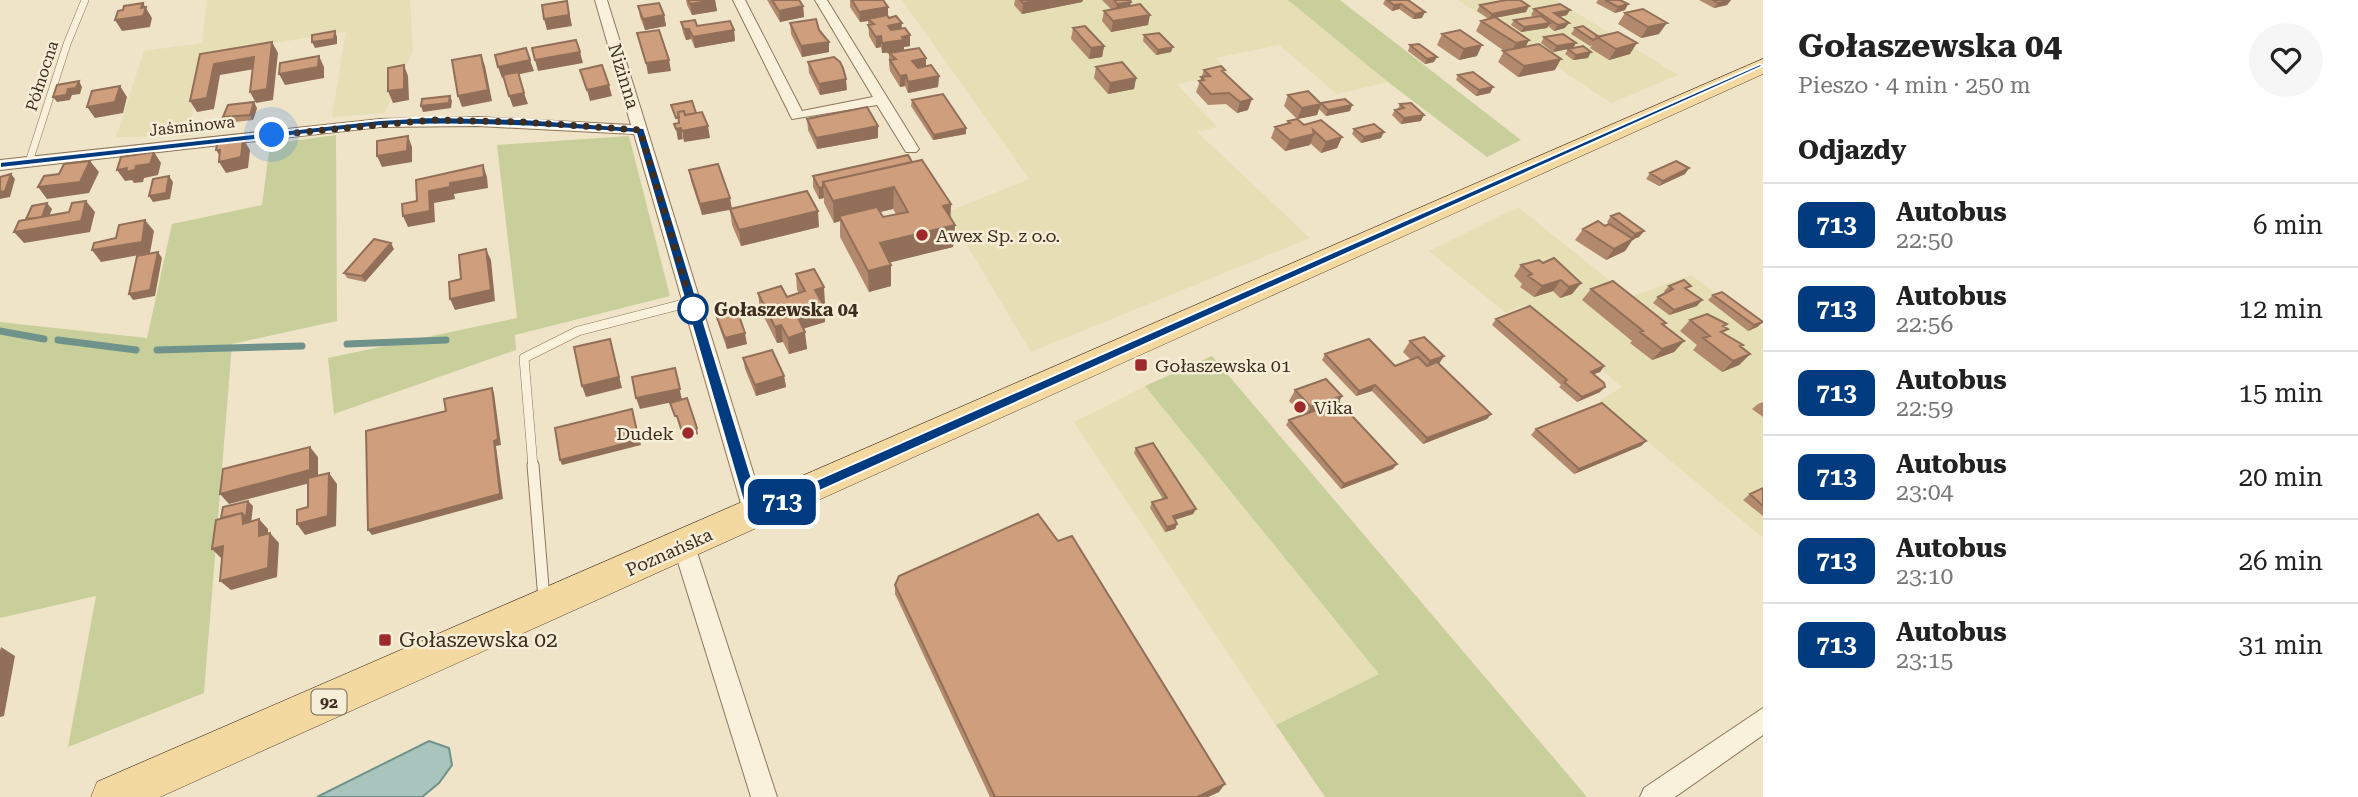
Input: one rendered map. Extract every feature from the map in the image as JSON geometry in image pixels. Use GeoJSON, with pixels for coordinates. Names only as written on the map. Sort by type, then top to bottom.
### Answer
{"type":"FeatureCollection","features":[{"type":"Feature","properties":{"kind":"main road","name":"Poznańska"},"geometry":{"type":"LineString","coordinates":[[112,797],[1763,66]]}},
{"type":"Feature","properties":{"kind":"street","name":"Nizinna"},"geometry":{"type":"LineString","coordinates":[[601,0],[755,514]]}},
{"type":"Feature","properties":{"kind":"street"},"geometry":{"type":"LineString","coordinates":[[738,0],[797,116],[881,100]]}},
{"type":"Feature","properties":{"kind":"street"},"geometry":{"type":"LineString","coordinates":[[821,0],[911,149]]}},
{"type":"Feature","properties":{"kind":"street","name":"Jaśminowa"},"geometry":{"type":"LineString","coordinates":[[0,165],[380,123],[432,120],[523,122],[640,130]]}},
{"type":"Feature","properties":{"kind":"street"},"geometry":{"type":"LineString","coordinates":[[684,546],[764,797]]}},
{"type":"Feature","properties":{"kind":"street"},"geometry":{"type":"LineString","coordinates":[[1653,797],[1763,720]]}},
{"type":"Feature","properties":{"kind":"lane","name":"Północna"},"geometry":{"type":"LineString","coordinates":[[29,162],[67,44],[85,0]]}},
{"type":"Feature","properties":{"kind":"lane"},"geometry":{"type":"LineString","coordinates":[[545,607],[524,358],[578,331],[691,302]]}},
{"type":"Feature","properties":{"kind":"shaded area"},"geometry":{"type":"Polygon","coordinates":[[[207,0],[410,0],[413,51],[385,113],[332,117],[346,32],[207,53],[187,136],[116,137],[144,51],[202,43],[207,0]]]}},
{"type":"Feature","properties":{"kind":"shaded area"},"geometry":{"type":"Polygon","coordinates":[[[902,0],[1289,0],[1388,82],[1337,94],[1279,45],[1215,58],[1230,73],[1177,84],[1217,127],[1197,132],[1310,238],[1031,352],[947,212],[1029,179],[902,0]]]}},
{"type":"Feature","properties":{"kind":"shaded area"},"geometry":{"type":"Polygon","coordinates":[[[1458,0],[1556,0],[1678,75],[1611,103],[1458,0]]]}},
{"type":"Feature","properties":{"kind":"shaded area"},"geometry":{"type":"Polygon","coordinates":[[[1518,207],[1630,297],[1691,275],[1763,328],[1763,538],[1599,401],[1622,387],[1525,305],[1506,313],[1429,251],[1518,207]]]}},
{"type":"Feature","properties":{"kind":"shaded area"},"geometry":{"type":"Polygon","coordinates":[[[1145,386],[1379,674],[1276,725],[1074,422],[1145,386]]]}},
{"type":"Feature","properties":{"kind":"green space"},"geometry":{"type":"Polygon","coordinates":[[[1288,0],[1340,0],[1521,140],[1487,157],[1388,82],[1288,0]]]}},
{"type":"Feature","properties":{"kind":"green space"},"geometry":{"type":"Polygon","coordinates":[[[336,135],[337,321],[232,344],[204,693],[68,747],[96,596],[0,618],[0,322],[147,338],[172,224],[262,205],[270,144],[336,135]]]}},
{"type":"Feature","properties":{"kind":"green space"},"geometry":{"type":"Polygon","coordinates":[[[629,136],[670,296],[515,335],[516,350],[334,414],[328,358],[517,318],[497,145],[629,136]]]}},
{"type":"Feature","properties":{"kind":"green space"},"geometry":{"type":"Polygon","coordinates":[[[1212,356],[1587,797],[1325,797],[1276,725],[1379,674],[1145,386],[1212,356]]]}},
{"type":"Feature","properties":{"kind":"water"},"geometry":{"type":"Polygon","coordinates":[[[429,741],[449,748],[452,765],[439,783],[422,797],[317,797],[429,741]]]}},
{"type":"Feature","properties":{"kind":"building"},"geometry":{"type":"Polygon","coordinates":[[[688,0],[715,0],[690,4],[688,0]]]}},
{"type":"Feature","properties":{"kind":"building"},"geometry":{"type":"Polygon","coordinates":[[[772,0],[799,0],[803,6],[779,11],[772,0]]]}},
{"type":"Feature","properties":{"kind":"building"},"geometry":{"type":"Polygon","coordinates":[[[852,0],[883,0],[888,7],[859,12],[852,0]]]}},
{"type":"Feature","properties":{"kind":"building"},"geometry":{"type":"Polygon","coordinates":[[[1020,0],[1041,0],[1023,3],[1020,0]]]}},
{"type":"Feature","properties":{"kind":"building"},"geometry":{"type":"Polygon","coordinates":[[[1114,0],[1130,0],[1131,2],[1117,4],[1114,0]]]}},
{"type":"Feature","properties":{"kind":"building"},"geometry":{"type":"Polygon","coordinates":[[[1387,0],[1408,0],[1425,12],[1415,14],[1401,4],[1394,5],[1387,0]]]}},
{"type":"Feature","properties":{"kind":"building"},"geometry":{"type":"Polygon","coordinates":[[[1520,0],[1529,6],[1492,14],[1480,5],[1520,0]]]}},
{"type":"Feature","properties":{"kind":"building"},"geometry":{"type":"Polygon","coordinates":[[[1605,0],[1620,0],[1628,4],[1618,7],[1605,0]]]}},
{"type":"Feature","properties":{"kind":"building"},"geometry":{"type":"Polygon","coordinates":[[[567,1],[569,15],[544,19],[542,5],[567,1]]]}},
{"type":"Feature","properties":{"kind":"building"},"geometry":{"type":"Polygon","coordinates":[[[143,3],[141,8],[146,7],[143,16],[115,20],[118,11],[123,10],[124,6],[143,3]]]}},
{"type":"Feature","properties":{"kind":"building"},"geometry":{"type":"Polygon","coordinates":[[[659,3],[664,15],[643,19],[638,6],[659,3]]]}},
{"type":"Feature","properties":{"kind":"building"},"geometry":{"type":"Polygon","coordinates":[[[1140,4],[1150,15],[1113,21],[1104,11],[1140,4]]]}},
{"type":"Feature","properties":{"kind":"building"},"geometry":{"type":"Polygon","coordinates":[[[1560,4],[1570,10],[1554,13],[1569,23],[1558,25],[1534,9],[1560,4]]]}},
{"type":"Feature","properties":{"kind":"building"},"geometry":{"type":"Polygon","coordinates":[[[1643,9],[1667,23],[1648,27],[1625,13],[1643,9]]]}},
{"type":"Feature","properties":{"kind":"building"},"geometry":{"type":"Polygon","coordinates":[[[887,15],[889,18],[896,16],[902,23],[888,26],[891,30],[905,28],[910,35],[902,37],[904,40],[882,43],[881,36],[876,37],[868,25],[874,24],[868,19],[887,15]]]}},
{"type":"Feature","properties":{"kind":"building"},"geometry":{"type":"Polygon","coordinates":[[[1541,16],[1550,23],[1524,27],[1514,20],[1541,16]]]}},
{"type":"Feature","properties":{"kind":"building"},"geometry":{"type":"Polygon","coordinates":[[[1495,17],[1529,40],[1516,43],[1481,21],[1495,17]]]}},
{"type":"Feature","properties":{"kind":"building"},"geometry":{"type":"Polygon","coordinates":[[[816,19],[819,30],[829,42],[801,46],[790,23],[816,19]]]}},
{"type":"Feature","properties":{"kind":"building"},"geometry":{"type":"Polygon","coordinates":[[[695,20],[697,26],[730,21],[734,30],[693,37],[681,22],[695,20]]]}},
{"type":"Feature","properties":{"kind":"building"},"geometry":{"type":"Polygon","coordinates":[[[1085,26],[1104,46],[1091,48],[1073,28],[1085,26]]]}},
{"type":"Feature","properties":{"kind":"building"},"geometry":{"type":"Polygon","coordinates":[[[1583,26],[1599,37],[1593,40],[1575,28],[1583,26]]]}},
{"type":"Feature","properties":{"kind":"building"},"geometry":{"type":"Polygon","coordinates":[[[659,30],[669,60],[646,63],[637,33],[659,30]]]}},
{"type":"Feature","properties":{"kind":"building"},"geometry":{"type":"Polygon","coordinates":[[[1460,30],[1482,45],[1464,49],[1442,34],[1460,30]]]}},
{"type":"Feature","properties":{"kind":"building"},"geometry":{"type":"Polygon","coordinates":[[[335,31],[334,39],[312,42],[312,35],[335,31]]]}},
{"type":"Feature","properties":{"kind":"building"},"geometry":{"type":"Polygon","coordinates":[[[1618,32],[1637,43],[1616,49],[1597,37],[1618,32]]]}},
{"type":"Feature","properties":{"kind":"building"},"geometry":{"type":"Polygon","coordinates":[[[1159,33],[1173,47],[1158,50],[1144,35],[1159,33]]]}},
{"type":"Feature","properties":{"kind":"building"},"geometry":{"type":"Polygon","coordinates":[[[1563,34],[1576,43],[1557,46],[1544,37],[1563,34]]]}},
{"type":"Feature","properties":{"kind":"building"},"geometry":{"type":"Polygon","coordinates":[[[576,40],[580,52],[535,60],[532,48],[576,40]]]}},
{"type":"Feature","properties":{"kind":"building"},"geometry":{"type":"Polygon","coordinates":[[[272,42],[267,89],[250,92],[254,57],[214,64],[207,98],[190,101],[200,54],[272,42]]]}},
{"type":"Feature","properties":{"kind":"building"},"geometry":{"type":"Polygon","coordinates":[[[1419,44],[1437,57],[1427,59],[1410,45],[1419,44]]]}},
{"type":"Feature","properties":{"kind":"building"},"geometry":{"type":"Polygon","coordinates":[[[1539,44],[1561,59],[1524,66],[1503,51],[1539,44]]]}},
{"type":"Feature","properties":{"kind":"building"},"geometry":{"type":"Polygon","coordinates":[[[1583,46],[1591,52],[1576,55],[1568,49],[1583,46]]]}},
{"type":"Feature","properties":{"kind":"building"},"geometry":{"type":"Polygon","coordinates":[[[526,48],[530,60],[498,67],[495,55],[526,48]]]}},
{"type":"Feature","properties":{"kind":"building"},"geometry":{"type":"Polygon","coordinates":[[[919,48],[926,58],[912,61],[918,68],[931,65],[939,76],[908,82],[906,75],[900,76],[890,60],[896,59],[889,53],[919,48]]]}},
{"type":"Feature","properties":{"kind":"building"},"geometry":{"type":"Polygon","coordinates":[[[481,55],[488,90],[458,96],[452,60],[481,55]]]}},
{"type":"Feature","properties":{"kind":"building"},"geometry":{"type":"Polygon","coordinates":[[[319,56],[318,67],[279,74],[280,63],[319,56]]]}},
{"type":"Feature","properties":{"kind":"building"},"geometry":{"type":"Polygon","coordinates":[[[834,57],[840,62],[846,79],[819,84],[808,62],[834,57]]]}},
{"type":"Feature","properties":{"kind":"building"},"geometry":{"type":"Polygon","coordinates":[[[1122,62],[1136,78],[1110,83],[1096,67],[1122,62]]]}},
{"type":"Feature","properties":{"kind":"building"},"geometry":{"type":"Polygon","coordinates":[[[404,65],[404,89],[388,91],[388,68],[404,65]]]}},
{"type":"Feature","properties":{"kind":"building"},"geometry":{"type":"Polygon","coordinates":[[[602,65],[609,85],[587,90],[580,70],[602,65]]]}},
{"type":"Feature","properties":{"kind":"building"},"geometry":{"type":"Polygon","coordinates":[[[1221,66],[1225,70],[1222,71],[1252,99],[1240,102],[1229,93],[1211,94],[1199,81],[1204,80],[1201,77],[1210,76],[1204,70],[1221,66]]]}},
{"type":"Feature","properties":{"kind":"building"},"geometry":{"type":"Polygon","coordinates":[[[518,72],[524,93],[509,96],[503,75],[518,72]]]}},
{"type":"Feature","properties":{"kind":"building"},"geometry":{"type":"Polygon","coordinates":[[[1473,72],[1493,87],[1479,90],[1458,75],[1473,72]]]}},
{"type":"Feature","properties":{"kind":"building"},"geometry":{"type":"Polygon","coordinates":[[[79,81],[76,88],[68,89],[66,95],[53,97],[57,85],[79,81]]]}},
{"type":"Feature","properties":{"kind":"building"},"geometry":{"type":"Polygon","coordinates":[[[120,86],[115,102],[87,107],[92,91],[120,86]]]}},
{"type":"Feature","properties":{"kind":"building"},"geometry":{"type":"Polygon","coordinates":[[[1308,91],[1321,104],[1302,108],[1288,95],[1308,91]]]}},
{"type":"Feature","properties":{"kind":"building"},"geometry":{"type":"Polygon","coordinates":[[[943,94],[966,128],[934,135],[912,100],[943,94]]]}},
{"type":"Feature","properties":{"kind":"building"},"geometry":{"type":"Polygon","coordinates":[[[450,96],[449,103],[421,106],[422,99],[450,96]]]}},
{"type":"Feature","properties":{"kind":"building"},"geometry":{"type":"Polygon","coordinates":[[[1345,99],[1352,105],[1328,110],[1321,103],[1345,99]]]}},
{"type":"Feature","properties":{"kind":"building"},"geometry":{"type":"Polygon","coordinates":[[[692,101],[696,113],[685,115],[684,111],[678,112],[679,117],[676,118],[671,105],[692,101]]]}},
{"type":"Feature","properties":{"kind":"building"},"geometry":{"type":"Polygon","coordinates":[[[254,102],[250,115],[223,117],[228,105],[254,102]]]}},
{"type":"Feature","properties":{"kind":"building"},"geometry":{"type":"Polygon","coordinates":[[[1411,103],[1424,115],[1404,118],[1395,110],[1404,108],[1400,104],[1411,103]]]}},
{"type":"Feature","properties":{"kind":"building"},"geometry":{"type":"Polygon","coordinates":[[[867,107],[878,126],[816,138],[807,119],[867,107]]]}},
{"type":"Feature","properties":{"kind":"building"},"geometry":{"type":"Polygon","coordinates":[[[684,111],[685,115],[702,112],[708,126],[682,131],[681,128],[676,129],[674,124],[679,123],[678,112],[684,111]]]}},
{"type":"Feature","properties":{"kind":"building"},"geometry":{"type":"Polygon","coordinates":[[[1297,119],[1304,125],[1321,120],[1342,137],[1326,142],[1313,130],[1314,134],[1290,140],[1275,127],[1297,119]]]}},
{"type":"Feature","properties":{"kind":"building"},"geometry":{"type":"Polygon","coordinates":[[[1374,124],[1384,132],[1364,137],[1354,129],[1374,124]]]}},
{"type":"Feature","properties":{"kind":"building"},"geometry":{"type":"Polygon","coordinates":[[[408,136],[407,151],[377,156],[377,141],[408,136]]]}},
{"type":"Feature","properties":{"kind":"building"},"geometry":{"type":"Polygon","coordinates":[[[243,139],[241,157],[219,162],[220,150],[216,150],[217,144],[243,139]]]}},
{"type":"Feature","properties":{"kind":"building"},"geometry":{"type":"Polygon","coordinates":[[[154,152],[150,164],[136,166],[135,170],[126,172],[127,168],[117,170],[121,157],[154,152]]]}},
{"type":"Feature","properties":{"kind":"building"},"geometry":{"type":"Polygon","coordinates":[[[908,155],[912,162],[823,182],[823,187],[819,188],[813,176],[908,155]]]}},
{"type":"Feature","properties":{"kind":"building"},"geometry":{"type":"Polygon","coordinates":[[[922,160],[951,204],[943,206],[955,225],[880,243],[891,265],[868,271],[839,216],[877,207],[883,217],[908,212],[894,187],[833,201],[823,182],[922,160]]]}},
{"type":"Feature","properties":{"kind":"building"},"geometry":{"type":"Polygon","coordinates":[[[90,161],[80,182],[38,187],[44,176],[59,174],[64,164],[90,161]]]}},
{"type":"Feature","properties":{"kind":"building"},"geometry":{"type":"Polygon","coordinates":[[[1676,161],[1689,168],[1663,181],[1650,173],[1676,161]]]}},
{"type":"Feature","properties":{"kind":"building"},"geometry":{"type":"Polygon","coordinates":[[[718,164],[730,198],[700,204],[689,170],[718,164]]]}},
{"type":"Feature","properties":{"kind":"building"},"geometry":{"type":"Polygon","coordinates":[[[483,165],[484,177],[450,183],[450,187],[429,191],[430,211],[403,216],[402,204],[417,201],[416,180],[483,165]]]}},
{"type":"Feature","properties":{"kind":"building"},"geometry":{"type":"Polygon","coordinates":[[[11,174],[5,191],[0,192],[0,177],[11,174]]]}},
{"type":"Feature","properties":{"kind":"building"},"geometry":{"type":"Polygon","coordinates":[[[169,176],[166,193],[149,196],[153,179],[169,176]]]}},
{"type":"Feature","properties":{"kind":"building"},"geometry":{"type":"Polygon","coordinates":[[[807,191],[818,211],[739,230],[730,209],[807,191]]]}},
{"type":"Feature","properties":{"kind":"building"},"geometry":{"type":"Polygon","coordinates":[[[86,201],[81,221],[14,232],[19,221],[69,212],[72,203],[86,201]]]}},
{"type":"Feature","properties":{"kind":"building"},"geometry":{"type":"Polygon","coordinates":[[[47,203],[42,217],[26,219],[32,206],[47,203]]]}},
{"type":"Feature","properties":{"kind":"building"},"geometry":{"type":"Polygon","coordinates":[[[1619,213],[1644,231],[1635,234],[1611,216],[1619,213]]]}},
{"type":"Feature","properties":{"kind":"building"},"geometry":{"type":"Polygon","coordinates":[[[145,220],[142,242],[92,250],[94,243],[116,238],[119,225],[145,220]]]}},
{"type":"Feature","properties":{"kind":"building"},"geometry":{"type":"Polygon","coordinates":[[[1598,221],[1605,226],[1609,224],[1633,239],[1614,249],[1583,229],[1598,221]]]}},
{"type":"Feature","properties":{"kind":"building"},"geometry":{"type":"Polygon","coordinates":[[[374,239],[391,243],[362,276],[344,273],[374,239]]]}},
{"type":"Feature","properties":{"kind":"building"},"geometry":{"type":"Polygon","coordinates":[[[486,249],[491,290],[450,299],[449,282],[461,279],[459,255],[486,249]]]}},
{"type":"Feature","properties":{"kind":"building"},"geometry":{"type":"Polygon","coordinates":[[[158,252],[150,290],[129,294],[137,256],[158,252]]]}},
{"type":"Feature","properties":{"kind":"building"},"geometry":{"type":"Polygon","coordinates":[[[1554,258],[1581,283],[1569,287],[1561,280],[1542,286],[1528,276],[1532,274],[1521,265],[1539,260],[1543,263],[1554,258]]]}},
{"type":"Feature","properties":{"kind":"building"},"geometry":{"type":"Polygon","coordinates":[[[814,269],[824,287],[815,290],[824,306],[796,314],[805,332],[788,338],[781,325],[775,327],[758,293],[781,286],[787,297],[805,291],[796,274],[814,269]]]}},
{"type":"Feature","properties":{"kind":"building"},"geometry":{"type":"Polygon","coordinates":[[[1684,280],[1691,286],[1685,288],[1702,300],[1674,310],[1658,297],[1673,289],[1669,286],[1684,280]]]}},
{"type":"Feature","properties":{"kind":"building"},"geometry":{"type":"Polygon","coordinates":[[[1613,281],[1666,323],[1662,324],[1684,341],[1662,349],[1591,289],[1613,281]]]}},
{"type":"Feature","properties":{"kind":"building"},"geometry":{"type":"Polygon","coordinates":[[[1722,292],[1763,322],[1754,325],[1713,295],[1722,292]]]}},
{"type":"Feature","properties":{"kind":"building"},"geometry":{"type":"Polygon","coordinates":[[[1530,306],[1604,366],[1591,372],[1605,387],[1582,397],[1564,382],[1567,380],[1496,319],[1530,306]]]}},
{"type":"Feature","properties":{"kind":"building"},"geometry":{"type":"Polygon","coordinates":[[[737,310],[745,333],[725,338],[716,315],[737,310]]]}},
{"type":"Feature","properties":{"kind":"building"},"geometry":{"type":"Polygon","coordinates":[[[1707,314],[1727,324],[1723,326],[1728,329],[1721,332],[1743,345],[1740,346],[1750,354],[1733,361],[1703,338],[1710,336],[1690,320],[1707,314]]]}},
{"type":"Feature","properties":{"kind":"building"},"geometry":{"type":"Polygon","coordinates":[[[1424,337],[1444,356],[1430,361],[1410,341],[1424,337]]]}},
{"type":"Feature","properties":{"kind":"building"},"geometry":{"type":"Polygon","coordinates":[[[610,339],[619,377],[582,386],[574,347],[610,339]]]}},
{"type":"Feature","properties":{"kind":"building"},"geometry":{"type":"Polygon","coordinates":[[[1369,339],[1395,366],[1418,357],[1427,366],[1437,362],[1491,414],[1427,438],[1375,385],[1359,391],[1325,354],[1369,339]]]}},
{"type":"Feature","properties":{"kind":"building"},"geometry":{"type":"Polygon","coordinates":[[[772,350],[784,376],[755,385],[743,358],[772,350]]]}},
{"type":"Feature","properties":{"kind":"building"},"geometry":{"type":"Polygon","coordinates":[[[675,368],[680,389],[636,398],[632,377],[675,368]]]}},
{"type":"Feature","properties":{"kind":"building"},"geometry":{"type":"Polygon","coordinates":[[[1326,379],[1342,396],[1311,407],[1295,390],[1326,379]]]}},
{"type":"Feature","properties":{"kind":"building"},"geometry":{"type":"Polygon","coordinates":[[[492,388],[498,439],[494,441],[500,494],[368,530],[366,431],[446,411],[444,399],[492,388]]]}},
{"type":"Feature","properties":{"kind":"building"},"geometry":{"type":"Polygon","coordinates":[[[687,398],[697,428],[682,432],[670,403],[687,398]]]}},
{"type":"Feature","properties":{"kind":"building"},"geometry":{"type":"Polygon","coordinates":[[[1339,402],[1397,464],[1344,484],[1289,420],[1339,402]]]}},
{"type":"Feature","properties":{"kind":"building"},"geometry":{"type":"Polygon","coordinates":[[[1602,403],[1646,441],[1579,469],[1536,429],[1602,403]]]}},
{"type":"Feature","properties":{"kind":"building"},"geometry":{"type":"Polygon","coordinates":[[[632,409],[639,440],[560,460],[555,428],[632,409]]]}},
{"type":"Feature","properties":{"kind":"building"},"geometry":{"type":"Polygon","coordinates":[[[1153,443],[1196,509],[1173,516],[1177,524],[1167,527],[1152,502],[1167,498],[1136,448],[1153,443]]]}},
{"type":"Feature","properties":{"kind":"building"},"geometry":{"type":"Polygon","coordinates":[[[310,447],[310,470],[220,494],[223,469],[310,447]]]}},
{"type":"Feature","properties":{"kind":"building"},"geometry":{"type":"Polygon","coordinates":[[[329,473],[328,516],[297,524],[297,510],[308,507],[308,478],[329,473]]]}},
{"type":"Feature","properties":{"kind":"building"},"geometry":{"type":"Polygon","coordinates":[[[1763,488],[1763,506],[1750,494],[1763,488]]]}},
{"type":"Feature","properties":{"kind":"building"},"geometry":{"type":"Polygon","coordinates":[[[248,501],[246,518],[242,513],[221,518],[223,507],[248,501]]]}},
{"type":"Feature","properties":{"kind":"building"},"geometry":{"type":"Polygon","coordinates":[[[242,513],[243,524],[259,519],[259,536],[270,533],[268,568],[220,581],[223,546],[212,549],[216,520],[242,513]]]}},
{"type":"Feature","properties":{"kind":"building"},"geometry":{"type":"Polygon","coordinates":[[[1038,514],[1058,541],[1072,536],[1225,784],[1197,797],[995,797],[895,585],[899,576],[1038,514]]]}},
{"type":"Feature","properties":{"kind":"waterway"},"geometry":{"type":"LineString","coordinates":[[0,331],[44,339]]}},
{"type":"Feature","properties":{"kind":"waterway"},"geometry":{"type":"LineString","coordinates":[[58,340],[136,350]]}},
{"type":"Feature","properties":{"kind":"waterway"},"geometry":{"type":"LineString","coordinates":[[347,344],[446,340]]}},
{"type":"Feature","properties":{"kind":"waterway"},"geometry":{"type":"LineString","coordinates":[[157,350],[302,346]]}},
{"type":"Feature","properties":{"kind":"bus line","name":"713"},"geometry":{"type":"LineString","coordinates":[[0,165],[380,123],[432,120],[523,122],[640,130],[755,514],[1763,66]]}},
{"type":"Feature","properties":{"kind":"place","name":"Awex Sp. z o.o."},"geometry":{"type":"Point","coordinates":[922,235]}},
{"type":"Feature","properties":{"kind":"place","name":"Gołaszewska 04"},"geometry":{"type":"Point","coordinates":[693,309]}},
{"type":"Feature","properties":{"kind":"place","name":"Gołaszewska 01"},"geometry":{"type":"Point","coordinates":[1141,365]}},
{"type":"Feature","properties":{"kind":"place","name":"Vika"},"geometry":{"type":"Point","coordinates":[1300,407]}},
{"type":"Feature","properties":{"kind":"place","name":"Dudek"},"geometry":{"type":"Point","coordinates":[688,433]}},
{"type":"Feature","properties":{"kind":"place","name":"Gołaszewska 02"},"geometry":{"type":"Point","coordinates":[385,640]}},
{"type":"Feature","properties":{"kind":"route"},"geometry":{"type":"LineString","coordinates":[[272,135],[432,120],[523,122],[640,130],[693,309]]}}]}
